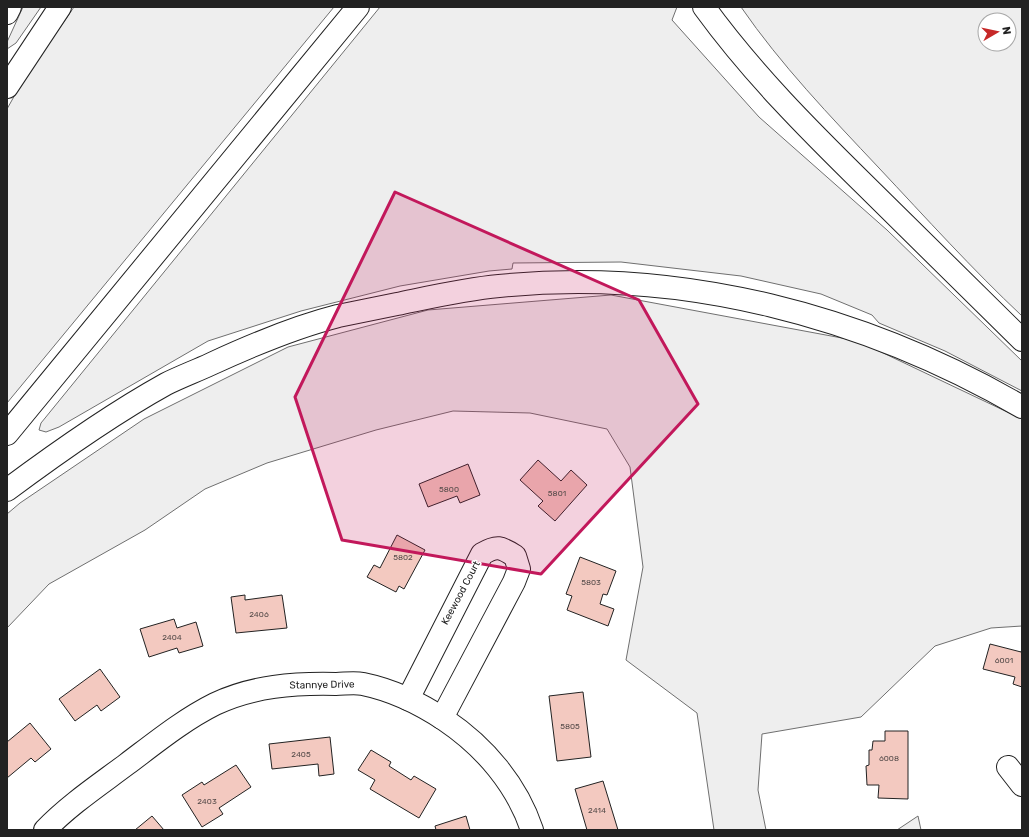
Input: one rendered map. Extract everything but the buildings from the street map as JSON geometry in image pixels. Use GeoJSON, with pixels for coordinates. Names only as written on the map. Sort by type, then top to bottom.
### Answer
{"type":"FeatureCollection","features":[{"type":"Feature","properties":{"kind":"main road"},"geometry":{"type":"LineString","coordinates":[[7,14],[10,7]]}},
{"type":"Feature","properties":{"kind":"main road"},"geometry":{"type":"LineString","coordinates":[[7,87],[60,7]]}},
{"type":"Feature","properties":{"kind":"main road"},"geometry":{"type":"LineString","coordinates":[[7,434],[358,7]]}},
{"type":"Feature","properties":{"kind":"main road"},"geometry":{"type":"LineString","coordinates":[[704,7],[728,41],[792,113],[1022,340]]}},
{"type":"Feature","properties":{"kind":"main road"},"geometry":{"type":"LineString","coordinates":[[7,490],[83,435],[167,384],[256,343],[336,317],[451,293],[499,286],[556,282],[610,283],[692,290],[769,304],[832,321],[903,347],[977,381],[1022,407]]}},
{"type":"Feature","properties":{"kind":"main road","name":"Keewood Court"},"geometry":{"type":"LineString","coordinates":[[408,699],[482,554],[490,549],[501,548],[515,556],[519,569],[484,642],[442,718]]}},
{"type":"Feature","properties":{"kind":"main road","name":"Stannye Drive"},"geometry":{"type":"LineString","coordinates":[[45,830],[103,782],[180,725],[215,704],[243,694],[272,687],[304,683],[362,684],[408,699],[442,718],[473,741],[506,778],[527,817],[532,830]]}},
{"type":"Feature","properties":{"kind":"main road"},"geometry":{"type":"LineString","coordinates":[[1008,767],[1022,785]]}},
{"type":"Feature","properties":{"kind":"highlighted area"},"geometry":{"type":"Polygon","coordinates":[[[395,192],[639,300],[698,404],[541,574],[342,540],[295,397],[395,192]]]}},
{"type":"Feature","properties":{"kind":"shaded area"},"geometry":{"type":"Polygon","coordinates":[[[23,7],[41,7],[16,43],[7,49],[7,42],[23,7]]]}},
{"type":"Feature","properties":{"kind":"shaded area"},"geometry":{"type":"Polygon","coordinates":[[[74,7],[334,7],[7,403],[7,109],[21,84],[74,7]]]}},
{"type":"Feature","properties":{"kind":"shaded area"},"geometry":{"type":"Polygon","coordinates":[[[380,7],[677,7],[672,20],[759,117],[887,230],[1022,361],[1022,391],[945,351],[879,323],[872,315],[821,294],[741,276],[621,262],[513,263],[512,269],[489,271],[400,286],[301,311],[208,341],[59,427],[46,432],[39,430],[41,423],[380,7]]]}},
{"type":"Feature","properties":{"kind":"shaded area"},"geometry":{"type":"Polygon","coordinates":[[[741,7],[1022,7],[1022,316],[967,262],[842,129],[789,70],[741,7]]]}},
{"type":"Feature","properties":{"kind":"shaded area"},"geometry":{"type":"Polygon","coordinates":[[[611,295],[858,341],[1022,419],[1022,626],[991,628],[935,646],[861,717],[762,734],[758,790],[766,830],[714,830],[697,713],[626,660],[643,567],[630,467],[607,429],[530,413],[453,411],[376,430],[267,463],[205,489],[145,530],[49,584],[7,628],[7,514],[20,503],[144,419],[288,347],[428,310],[611,295]]]}},
{"type":"Feature","properties":{"kind":"shaded area"},"geometry":{"type":"Polygon","coordinates":[[[918,816],[921,830],[897,830],[918,816]]]}}]}
